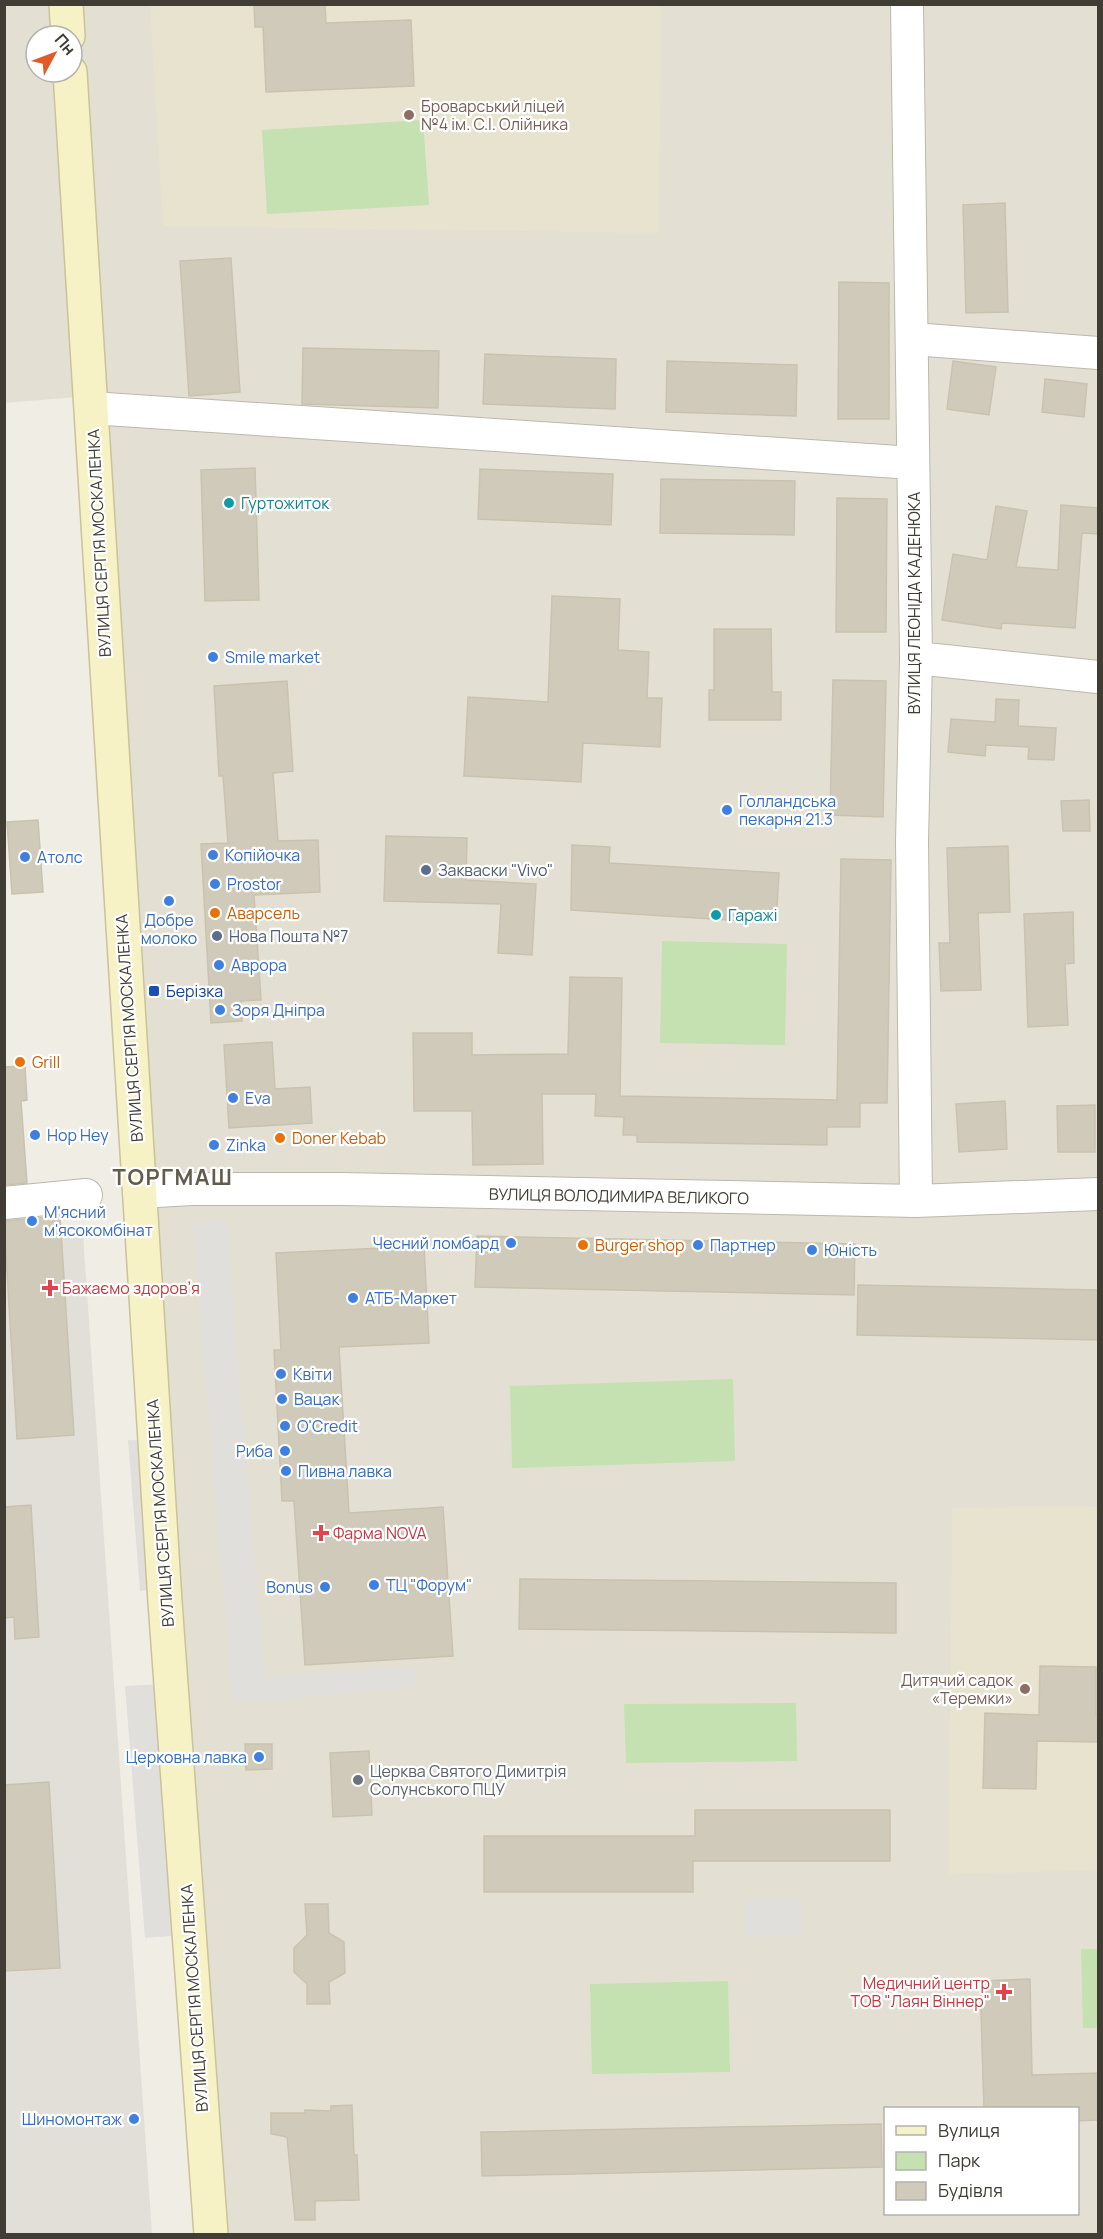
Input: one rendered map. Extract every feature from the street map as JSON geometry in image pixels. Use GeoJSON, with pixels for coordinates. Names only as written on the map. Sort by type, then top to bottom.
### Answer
{"type":"FeatureCollection","features":[{"type":"Feature","properties":{"kind":"main road"},"geometry":{"type":"LineString","coordinates":[[66,4],[67,24]]}},
{"type":"Feature","properties":{"kind":"main road","name":"ВУЛИЦЯ СЕРГІЯ МОСКАЛЕНКА"},"geometry":{"type":"LineString","coordinates":[[71,84],[165,1602],[211,2235]]}},
{"type":"Feature","properties":{"kind":"street","name":"ВУЛИЦЯ ЛЕОНІДА КАДЕНЮКА"},"geometry":{"type":"LineString","coordinates":[[907,4],[916,658],[912,842],[916,1201]]}},
{"type":"Feature","properties":{"kind":"street"},"geometry":{"type":"LineString","coordinates":[[913,339],[1098,353]]}},
{"type":"Feature","properties":{"kind":"street"},"geometry":{"type":"LineString","coordinates":[[91,408],[913,463]]}},
{"type":"Feature","properties":{"kind":"street"},"geometry":{"type":"LineString","coordinates":[[916,658],[1098,677]]}},
{"type":"Feature","properties":{"kind":"street","name":"ВУЛИЦЯ ВОЛОДИМИРА ВЕЛИКОГО"},"geometry":{"type":"LineString","coordinates":[[139,1192],[344,1189],[916,1201],[1098,1194]]}},
{"type":"Feature","properties":{"kind":"street"},"geometry":{"type":"LineString","coordinates":[[4,1203],[86,1195]]}},
{"type":"Feature","properties":{"kind":"shaded area"},"geometry":{"type":"Polygon","coordinates":[[[5,5],[1098,5],[1098,2234],[211,2234],[90,396],[5,403],[5,5]]]}},
{"type":"Feature","properties":{"kind":"shaded area","name":"Броварський ліцей №4 ім. С.І. Олійника"},"geometry":{"type":"Polygon","coordinates":[[[150,5],[661,5],[659,233],[163,226],[150,5]]]}},
{"type":"Feature","properties":{"kind":"shaded area"},"geometry":{"type":"Polygon","coordinates":[[[226,1220],[264,1678],[414,1666],[416,1688],[233,1703],[193,1223],[226,1220]]]}},
{"type":"Feature","properties":{"kind":"shaded area"},"geometry":{"type":"Polygon","coordinates":[[[83,1234],[152,2234],[5,2234],[5,1238],[83,1234]]]}},
{"type":"Feature","properties":{"kind":"shaded area"},"geometry":{"type":"Polygon","coordinates":[[[128,1440],[147,1441],[164,1588],[140,1591],[128,1440]]]}},
{"type":"Feature","properties":{"kind":"shaded area","name":"Дитячий садок «Теремки»"},"geometry":{"type":"Polygon","coordinates":[[[1098,1507],[1098,1870],[949,1874],[952,1508],[1098,1507]]]}},
{"type":"Feature","properties":{"kind":"shaded area"},"geometry":{"type":"Polygon","coordinates":[[[163,1684],[183,1935],[145,1938],[125,1686],[163,1684]]]}},
{"type":"Feature","properties":{"kind":"shaded area"},"geometry":{"type":"Polygon","coordinates":[[[745,1900],[801,1900],[802,1936],[745,1937],[745,1900]]]}},
{"type":"Feature","properties":{"kind":"green space"},"geometry":{"type":"Polygon","coordinates":[[[423,120],[429,205],[267,214],[262,130],[423,120]]]}},
{"type":"Feature","properties":{"kind":"green space"},"geometry":{"type":"Polygon","coordinates":[[[662,941],[787,944],[785,1045],[660,1043],[662,941]]]}},
{"type":"Feature","properties":{"kind":"green space"},"geometry":{"type":"Polygon","coordinates":[[[733,1379],[735,1461],[512,1468],[510,1386],[733,1379]]]}},
{"type":"Feature","properties":{"kind":"green space"},"geometry":{"type":"Polygon","coordinates":[[[796,1703],[797,1761],[626,1763],[624,1704],[796,1703]]]}},
{"type":"Feature","properties":{"kind":"green space"},"geometry":{"type":"Polygon","coordinates":[[[1081,1949],[1098,1949],[1098,2028],[1083,2028],[1081,1949]]]}},
{"type":"Feature","properties":{"kind":"green space"},"geometry":{"type":"Polygon","coordinates":[[[728,1981],[730,2072],[592,2074],[590,1984],[728,1981]]]}},
{"type":"Feature","properties":{"kind":"building"},"geometry":{"type":"Polygon","coordinates":[[[254,4],[325,4],[326,23],[411,20],[414,86],[266,92],[263,27],[255,27],[254,4]]]}},
{"type":"Feature","properties":{"kind":"building"},"geometry":{"type":"Polygon","coordinates":[[[1005,203],[1008,312],[966,313],[963,205],[1005,203]]]}},
{"type":"Feature","properties":{"kind":"building"},"geometry":{"type":"Polygon","coordinates":[[[231,258],[240,392],[189,396],[180,261],[231,258]]]}},
{"type":"Feature","properties":{"kind":"building"},"geometry":{"type":"Polygon","coordinates":[[[839,282],[889,283],[889,419],[838,419],[839,282]]]}},
{"type":"Feature","properties":{"kind":"building"},"geometry":{"type":"Polygon","coordinates":[[[303,348],[439,351],[438,408],[302,404],[303,348]]]}},
{"type":"Feature","properties":{"kind":"building"},"geometry":{"type":"Polygon","coordinates":[[[485,354],[616,359],[615,409],[483,404],[485,354]]]}},
{"type":"Feature","properties":{"kind":"building"},"geometry":{"type":"Polygon","coordinates":[[[667,361],[797,365],[796,416],[666,412],[667,361]]]}},
{"type":"Feature","properties":{"kind":"building"},"geometry":{"type":"Polygon","coordinates":[[[953,361],[996,367],[989,415],[947,409],[953,361]]]}},
{"type":"Feature","properties":{"kind":"building"},"geometry":{"type":"Polygon","coordinates":[[[1045,379],[1087,384],[1084,417],[1042,412],[1045,379]]]}},
{"type":"Feature","properties":{"kind":"building","name":"Гуртожиток"},"geometry":{"type":"Polygon","coordinates":[[[255,468],[259,600],[205,601],[201,470],[255,468]]]}},
{"type":"Feature","properties":{"kind":"building"},"geometry":{"type":"Polygon","coordinates":[[[480,469],[613,474],[611,525],[478,519],[480,469]]]}},
{"type":"Feature","properties":{"kind":"building"},"geometry":{"type":"Polygon","coordinates":[[[661,479],[795,481],[794,535],[660,533],[661,479]]]}},
{"type":"Feature","properties":{"kind":"building"},"geometry":{"type":"Polygon","coordinates":[[[837,498],[887,499],[886,632],[836,632],[837,498]]]}},
{"type":"Feature","properties":{"kind":"building"},"geometry":{"type":"Polygon","coordinates":[[[1061,505],[1098,508],[1098,534],[1082,533],[1075,628],[1002,623],[1001,629],[942,620],[953,554],[987,560],[996,506],[1027,511],[1016,567],[1058,570],[1061,505]]]}},
{"type":"Feature","properties":{"kind":"building"},"geometry":{"type":"Polygon","coordinates":[[[552,596],[620,599],[618,650],[649,652],[647,698],[662,698],[660,747],[583,743],[581,782],[464,776],[468,697],[548,702],[552,596]]]}},
{"type":"Feature","properties":{"kind":"building"},"geometry":{"type":"Polygon","coordinates":[[[714,629],[771,629],[772,692],[781,692],[781,720],[709,720],[709,690],[714,690],[714,629]]]}},
{"type":"Feature","properties":{"kind":"building"},"geometry":{"type":"Polygon","coordinates":[[[833,680],[886,681],[883,817],[830,815],[833,680]]]}},
{"type":"Feature","properties":{"kind":"building"},"geometry":{"type":"Polygon","coordinates":[[[287,681],[293,771],[273,773],[278,841],[318,840],[320,892],[254,895],[261,1000],[241,1001],[242,1021],[211,1023],[201,844],[228,843],[223,776],[219,776],[214,686],[287,681]]]}},
{"type":"Feature","properties":{"kind":"building"},"geometry":{"type":"Polygon","coordinates":[[[996,699],[1019,700],[1018,726],[1056,728],[1054,760],[1028,759],[1029,747],[986,745],[985,756],[948,752],[951,719],[995,722],[996,699]]]}},
{"type":"Feature","properties":{"kind":"building"},"geometry":{"type":"Polygon","coordinates":[[[1089,800],[1090,831],[1063,831],[1061,801],[1089,800]]]}},
{"type":"Feature","properties":{"kind":"building","name":"Атолс"},"geometry":{"type":"Polygon","coordinates":[[[38,820],[43,892],[12,894],[7,822],[38,820]]]}},
{"type":"Feature","properties":{"kind":"building","name":"Закваски \"Vivo\""},"geometry":{"type":"Polygon","coordinates":[[[386,836],[467,838],[466,880],[536,884],[532,955],[498,953],[501,904],[384,901],[386,836]]]}},
{"type":"Feature","properties":{"kind":"building","name":"Гаражі"},"geometry":{"type":"Polygon","coordinates":[[[572,845],[610,847],[609,863],[779,873],[776,923],[571,910],[572,845]]]}},
{"type":"Feature","properties":{"kind":"building"},"geometry":{"type":"Polygon","coordinates":[[[1008,846],[1010,912],[978,913],[981,990],[941,991],[939,943],[950,943],[947,848],[1008,846]]]}},
{"type":"Feature","properties":{"kind":"building"},"geometry":{"type":"Polygon","coordinates":[[[841,859],[891,860],[887,1103],[860,1103],[860,1127],[827,1127],[827,1145],[637,1142],[637,1135],[623,1135],[624,1117],[595,1116],[596,1094],[542,1094],[543,1164],[473,1165],[472,1111],[414,1111],[413,1033],[472,1033],[472,1055],[568,1054],[570,977],[622,978],[620,1096],[837,1100],[841,859]]]}},
{"type":"Feature","properties":{"kind":"building"},"geometry":{"type":"Polygon","coordinates":[[[1073,912],[1074,963],[1065,964],[1068,1025],[1028,1027],[1024,914],[1073,912]]]}},
{"type":"Feature","properties":{"kind":"building"},"geometry":{"type":"Polygon","coordinates":[[[272,1042],[275,1089],[310,1087],[312,1123],[229,1128],[224,1045],[272,1042]]]}},
{"type":"Feature","properties":{"kind":"building"},"geometry":{"type":"Polygon","coordinates":[[[25,1066],[27,1100],[21,1101],[27,1183],[4,1185],[4,1067],[25,1066]]]}},
{"type":"Feature","properties":{"kind":"building"},"geometry":{"type":"Polygon","coordinates":[[[1005,1101],[1007,1149],[959,1152],[956,1104],[1005,1101]]]}},
{"type":"Feature","properties":{"kind":"building"},"geometry":{"type":"Polygon","coordinates":[[[1095,1105],[1095,1152],[1058,1152],[1057,1106],[1095,1105]]]}},
{"type":"Feature","properties":{"kind":"building"},"geometry":{"type":"Polygon","coordinates":[[[60,1216],[74,1435],[17,1439],[4,1221],[60,1216]]]}},
{"type":"Feature","properties":{"kind":"building"},"geometry":{"type":"Polygon","coordinates":[[[477,1236],[855,1244],[854,1295],[475,1287],[477,1236]]]}},
{"type":"Feature","properties":{"kind":"building"},"geometry":{"type":"Polygon","coordinates":[[[424,1246],[429,1343],[339,1347],[349,1513],[443,1507],[453,1656],[305,1665],[294,1501],[282,1501],[274,1350],[281,1350],[276,1253],[424,1246]]]}},
{"type":"Feature","properties":{"kind":"building"},"geometry":{"type":"Polygon","coordinates":[[[858,1285],[1098,1290],[1098,1340],[857,1335],[858,1285]]]}},
{"type":"Feature","properties":{"kind":"building"},"geometry":{"type":"Polygon","coordinates":[[[31,1505],[39,1637],[15,1639],[14,1617],[4,1618],[5,1507],[31,1505]]]}},
{"type":"Feature","properties":{"kind":"building"},"geometry":{"type":"Polygon","coordinates":[[[520,1579],[896,1583],[896,1633],[519,1629],[520,1579]]]}},
{"type":"Feature","properties":{"kind":"building"},"geometry":{"type":"Polygon","coordinates":[[[1040,1666],[1096,1667],[1098,1742],[1037,1741],[1036,1789],[983,1788],[985,1713],[1039,1715],[1040,1666]]]}},
{"type":"Feature","properties":{"kind":"building","name":"Церковна лавка"},"geometry":{"type":"Polygon","coordinates":[[[245,1744],[272,1744],[272,1769],[246,1770],[245,1744]]]}},
{"type":"Feature","properties":{"kind":"building","name":"Церква Святого Димитрія Солунського ПЦУ"},"geometry":{"type":"Polygon","coordinates":[[[369,1751],[372,1815],[333,1817],[330,1753],[369,1751]]]}},
{"type":"Feature","properties":{"kind":"building"},"geometry":{"type":"Polygon","coordinates":[[[49,1782],[60,1968],[4,1971],[4,1785],[49,1782]]]}},
{"type":"Feature","properties":{"kind":"building"},"geometry":{"type":"Polygon","coordinates":[[[695,1810],[890,1810],[890,1861],[693,1861],[693,1892],[484,1892],[484,1836],[695,1836],[695,1810]]]}},
{"type":"Feature","properties":{"kind":"building"},"geometry":{"type":"Polygon","coordinates":[[[305,1904],[328,1904],[329,1933],[344,1942],[345,1973],[329,1982],[330,2004],[307,2004],[307,1984],[294,1972],[294,1948],[307,1935],[305,1904]]]}},
{"type":"Feature","properties":{"kind":"building"},"geometry":{"type":"Polygon","coordinates":[[[1030,1979],[1032,2075],[1098,2073],[1098,2120],[1079,2121],[1079,2107],[984,2107],[980,1981],[1030,1979]]]}},
{"type":"Feature","properties":{"kind":"building"},"geometry":{"type":"Polygon","coordinates":[[[352,2105],[359,2200],[315,2201],[315,2220],[295,2220],[287,2137],[271,2134],[271,2113],[305,2113],[305,2110],[331,2111],[331,2106],[352,2105]]]}},
{"type":"Feature","properties":{"kind":"building"},"geometry":{"type":"Polygon","coordinates":[[[881,2124],[882,2167],[482,2176],[481,2132],[881,2124]]]}},
{"type":"Feature","properties":{"kind":"place","name":"Броварський ліцей №4 ім. С.І. Олійника"},"geometry":{"type":"Point","coordinates":[409,115]}},
{"type":"Feature","properties":{"kind":"place","name":"Гуртожиток"},"geometry":{"type":"Point","coordinates":[229,503]}},
{"type":"Feature","properties":{"kind":"place","name":"Smile market"},"geometry":{"type":"Point","coordinates":[213,657]}},
{"type":"Feature","properties":{"kind":"place","name":"Голландська пекарня 21.3"},"geometry":{"type":"Point","coordinates":[727,810]}},
{"type":"Feature","properties":{"kind":"place","name":"Копійочка"},"geometry":{"type":"Point","coordinates":[213,855]}},
{"type":"Feature","properties":{"kind":"place","name":"Атолс"},"geometry":{"type":"Point","coordinates":[25,857]}},
{"type":"Feature","properties":{"kind":"place","name":"Закваски \"Vivo\""},"geometry":{"type":"Point","coordinates":[426,870]}},
{"type":"Feature","properties":{"kind":"place","name":"Prostor"},"geometry":{"type":"Point","coordinates":[215,884]}},
{"type":"Feature","properties":{"kind":"place","name":"Добре молоко"},"geometry":{"type":"Point","coordinates":[169,901]}},
{"type":"Feature","properties":{"kind":"place","name":"Аварсель"},"geometry":{"type":"Point","coordinates":[215,913]}},
{"type":"Feature","properties":{"kind":"place","name":"Гаражі"},"geometry":{"type":"Point","coordinates":[716,915]}},
{"type":"Feature","properties":{"kind":"place","name":"Нова Пошта №7"},"geometry":{"type":"Point","coordinates":[217,936]}},
{"type":"Feature","properties":{"kind":"place","name":"Аврора"},"geometry":{"type":"Point","coordinates":[219,965]}},
{"type":"Feature","properties":{"kind":"place","name":"Берізка"},"geometry":{"type":"Point","coordinates":[154,991]}},
{"type":"Feature","properties":{"kind":"place","name":"Зоря Дніпра"},"geometry":{"type":"Point","coordinates":[220,1010]}},
{"type":"Feature","properties":{"kind":"place","name":"Grill"},"geometry":{"type":"Point","coordinates":[20,1062]}},
{"type":"Feature","properties":{"kind":"place","name":"Eva"},"geometry":{"type":"Point","coordinates":[233,1098]}},
{"type":"Feature","properties":{"kind":"place","name":"Hop Hey"},"geometry":{"type":"Point","coordinates":[35,1135]}},
{"type":"Feature","properties":{"kind":"place","name":"Doner Kebab"},"geometry":{"type":"Point","coordinates":[280,1138]}},
{"type":"Feature","properties":{"kind":"place","name":"Zinka"},"geometry":{"type":"Point","coordinates":[214,1145]}},
{"type":"Feature","properties":{"kind":"place","name":"М'ясний м'ясокомбінат"},"geometry":{"type":"Point","coordinates":[32,1221]}},
{"type":"Feature","properties":{"kind":"place","name":"Чесний ломбард"},"geometry":{"type":"Point","coordinates":[511,1243]}},
{"type":"Feature","properties":{"kind":"place","name":"Burger shop"},"geometry":{"type":"Point","coordinates":[583,1245]}},
{"type":"Feature","properties":{"kind":"place","name":"Партнер"},"geometry":{"type":"Point","coordinates":[698,1245]}},
{"type":"Feature","properties":{"kind":"place","name":"Юність"},"geometry":{"type":"Point","coordinates":[812,1250]}},
{"type":"Feature","properties":{"kind":"place","name":"Бажаємо здоровʼя"},"geometry":{"type":"Point","coordinates":[50,1288]}},
{"type":"Feature","properties":{"kind":"place","name":"АТБ-Маркет"},"geometry":{"type":"Point","coordinates":[353,1298]}},
{"type":"Feature","properties":{"kind":"place","name":"Квіти"},"geometry":{"type":"Point","coordinates":[281,1374]}},
{"type":"Feature","properties":{"kind":"place","name":"Вацак"},"geometry":{"type":"Point","coordinates":[282,1399]}},
{"type":"Feature","properties":{"kind":"place","name":"O'Credit"},"geometry":{"type":"Point","coordinates":[285,1426]}},
{"type":"Feature","properties":{"kind":"place","name":"Риба"},"geometry":{"type":"Point","coordinates":[285,1451]}},
{"type":"Feature","properties":{"kind":"place","name":"Пивна лавка"},"geometry":{"type":"Point","coordinates":[286,1471]}},
{"type":"Feature","properties":{"kind":"place","name":"Фарма NOVA"},"geometry":{"type":"Point","coordinates":[321,1533]}},
{"type":"Feature","properties":{"kind":"place","name":"ТЦ \"Форум\""},"geometry":{"type":"Point","coordinates":[374,1585]}},
{"type":"Feature","properties":{"kind":"place","name":"Bonus"},"geometry":{"type":"Point","coordinates":[325,1587]}},
{"type":"Feature","properties":{"kind":"place","name":"Дитячий садок «Теремки»"},"geometry":{"type":"Point","coordinates":[1025,1689]}},
{"type":"Feature","properties":{"kind":"place","name":"Церковна лавка"},"geometry":{"type":"Point","coordinates":[259,1757]}},
{"type":"Feature","properties":{"kind":"place","name":"Церква Святого Димитрія Солунського ПЦУ"},"geometry":{"type":"Point","coordinates":[358,1780]}},
{"type":"Feature","properties":{"kind":"place","name":"Медичний центр ТОВ \"Лаян Віннер\""},"geometry":{"type":"Point","coordinates":[1004,1992]}},
{"type":"Feature","properties":{"kind":"place","name":"Шиномонтаж"},"geometry":{"type":"Point","coordinates":[134,2119]}},
{"type":"Feature","properties":{"kind":"district","name":"ТОРГМАШ"},"geometry":{"type":"Point","coordinates":[173,1177]}}]}
